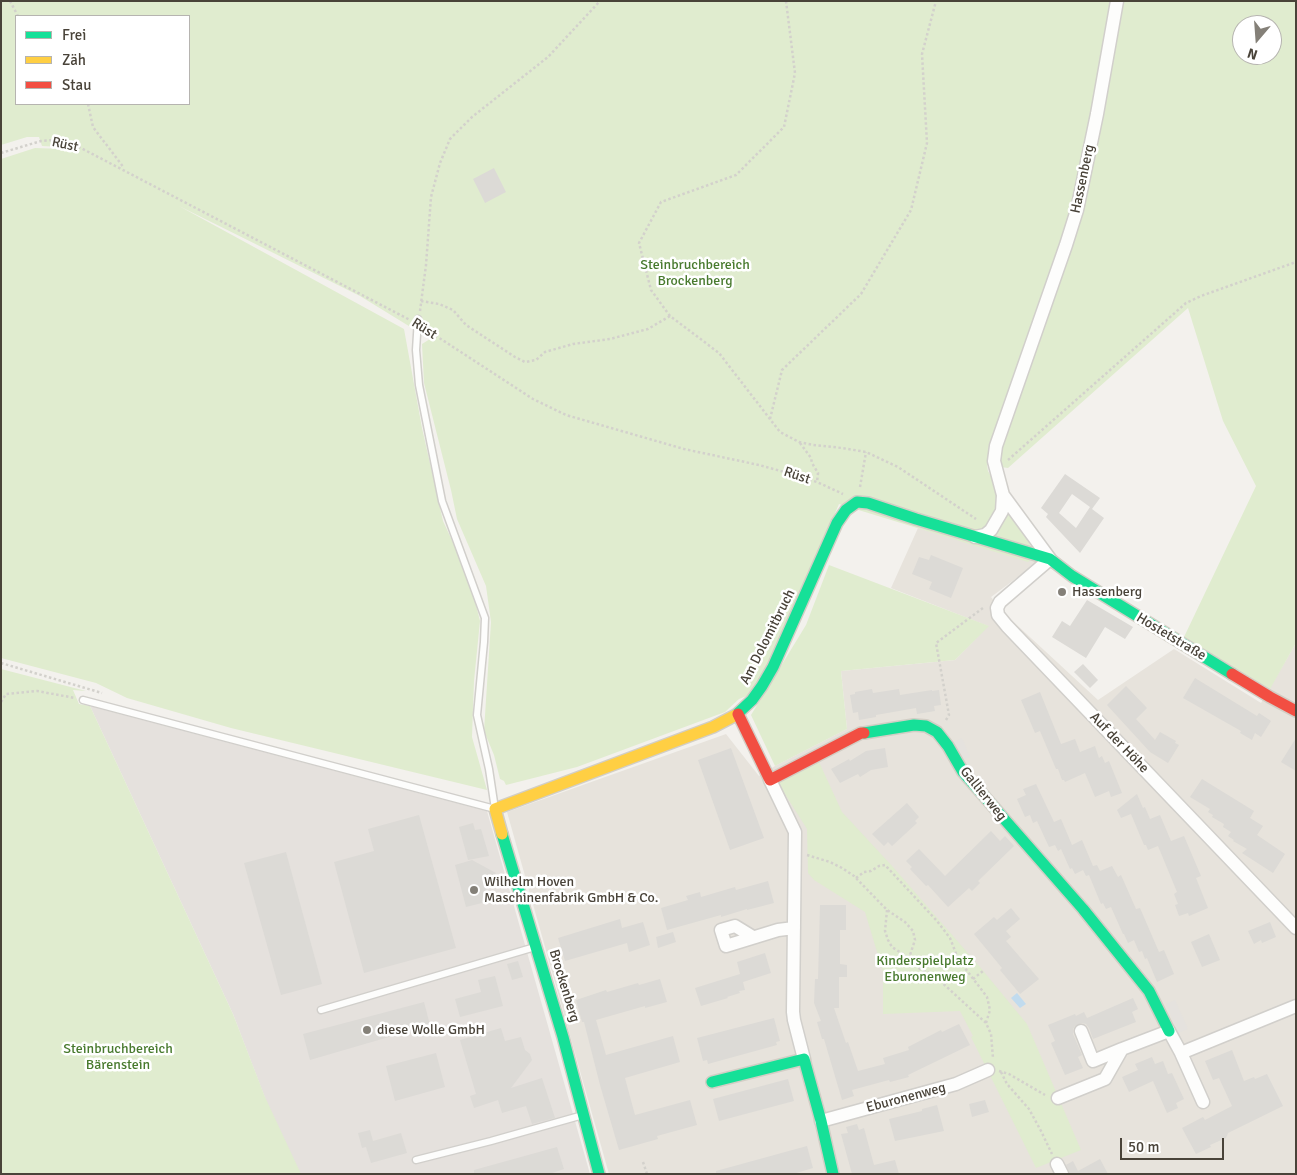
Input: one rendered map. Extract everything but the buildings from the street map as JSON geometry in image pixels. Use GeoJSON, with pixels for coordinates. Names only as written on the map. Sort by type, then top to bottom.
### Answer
{"type":"FeatureCollection","features":[{"type":"Feature","properties":{"kind":"street","name":"Hassenberg"},"geometry":{"type":"LineString","coordinates":[[1004,495],[994,462],[996,446],[1077,210],[1097,114],[1117,1]]}},
{"type":"Feature","properties":{"kind":"street","name":"Hostetstraße"},"geometry":{"type":"LineString","coordinates":[[1004,495],[1050,559],[1072,576],[1296,711]]}},
{"type":"Feature","properties":{"kind":"street"},"geometry":{"type":"LineString","coordinates":[[975,537],[992,530],[1002,511],[1004,495]]}},
{"type":"Feature","properties":{"kind":"street","name":"Am Dolomitbruch"},"geometry":{"type":"LineString","coordinates":[[495,809],[712,727],[738,714],[752,700],[762,686],[805,597],[837,523],[846,510],[857,502]]}},
{"type":"Feature","properties":{"kind":"street","name":"Hostetstraße"},"geometry":{"type":"LineString","coordinates":[[857,502],[868,503],[1050,559]]}},
{"type":"Feature","properties":{"kind":"street"},"geometry":{"type":"LineString","coordinates":[[997,608],[1011,591],[1050,559]]}},
{"type":"Feature","properties":{"kind":"street","name":"Auf der Höhe"},"geometry":{"type":"LineString","coordinates":[[997,608],[998,615],[1007,626],[1296,928]]}},
{"type":"Feature","properties":{"kind":"street"},"geometry":{"type":"LineString","coordinates":[[738,714],[795,832],[793,1012],[834,1174]]}},
{"type":"Feature","properties":{"kind":"street"},"geometry":{"type":"LineString","coordinates":[[770,780],[862,733],[914,725],[926,726],[937,732]]}},
{"type":"Feature","properties":{"kind":"street","name":"Gallierweg"},"geometry":{"type":"LineString","coordinates":[[937,732],[948,746],[963,772],[1083,909],[1149,991],[1181,1053],[1203,1102]]}},
{"type":"Feature","properties":{"kind":"street","name":"Brockenberg"},"geometry":{"type":"LineString","coordinates":[[495,809],[563,1037],[599,1174]]}},
{"type":"Feature","properties":{"kind":"street"},"geometry":{"type":"LineString","coordinates":[[753,937],[794,928]]}},
{"type":"Feature","properties":{"kind":"street"},"geometry":{"type":"LineString","coordinates":[[1181,1053],[1296,1006]]}},
{"type":"Feature","properties":{"kind":"street"},"geometry":{"type":"LineString","coordinates":[[1081,1031],[1093,1061],[1169,1031]]}},
{"type":"Feature","properties":{"kind":"street"},"geometry":{"type":"LineString","coordinates":[[1058,1098],[1106,1079],[1122,1049]]}},
{"type":"Feature","properties":{"kind":"street"},"geometry":{"type":"LineString","coordinates":[[712,1082],[804,1059]]}},
{"type":"Feature","properties":{"kind":"street","name":"Eburonenweg"},"geometry":{"type":"LineString","coordinates":[[821,1121],[956,1084],[994,1068]]}},
{"type":"Feature","properties":{"kind":"lane"},"geometry":{"type":"LineString","coordinates":[[83,700],[495,809],[489,769],[477,715],[485,618],[442,501],[419,385],[416,350],[418,322]]}},
{"type":"Feature","properties":{"kind":"lane"},"geometry":{"type":"LineString","coordinates":[[321,1010],[536,946]]}},
{"type":"Feature","properties":{"kind":"lane"},"geometry":{"type":"LineString","coordinates":[[416,1160],[584,1115]]}},
{"type":"Feature","properties":{"kind":"path"},"geometry":{"type":"LineString","coordinates":[[10,1],[17,15]]}},
{"type":"Feature","properties":{"kind":"path"},"geometry":{"type":"LineString","coordinates":[[418,322],[426,265],[431,197],[440,163],[450,138],[472,117],[548,57],[600,1]]}},
{"type":"Feature","properties":{"kind":"path"},"geometry":{"type":"LineString","coordinates":[[786,1],[795,73],[784,127],[736,175],[661,202],[640,243],[650,290],[670,316],[719,353],[780,432],[799,442],[866,452],[898,467],[992,530]]}},
{"type":"Feature","properties":{"kind":"path"},"geometry":{"type":"LineString","coordinates":[[770,420],[782,370],[861,294],[911,210],[927,143],[922,54],[936,1]]}},
{"type":"Feature","properties":{"kind":"path"},"geometry":{"type":"LineString","coordinates":[[88,105],[93,127],[124,170]]}},
{"type":"Feature","properties":{"kind":"path","name":"Rüst"},"geometry":{"type":"LineString","coordinates":[[1,153],[41,141],[54,140],[79,147],[418,322],[532,399],[566,415],[684,449],[759,465],[817,482],[857,502]]}},
{"type":"Feature","properties":{"kind":"path"},"geometry":{"type":"LineString","coordinates":[[996,472],[1186,302],[1296,262]]}},
{"type":"Feature","properties":{"kind":"path"},"geometry":{"type":"LineString","coordinates":[[422,301],[439,304],[453,310],[466,325],[515,358],[525,362],[536,360],[545,352],[573,344],[610,339],[648,329],[670,316]]}},
{"type":"Feature","properties":{"kind":"path"},"geometry":{"type":"LineString","coordinates":[[799,442],[811,458],[818,473],[817,482]]}},
{"type":"Feature","properties":{"kind":"path"},"geometry":{"type":"LineString","coordinates":[[857,502],[866,452]]}},
{"type":"Feature","properties":{"kind":"path"},"geometry":{"type":"LineString","coordinates":[[937,732],[949,715],[936,643],[983,608],[997,608]]}},
{"type":"Feature","properties":{"kind":"path"},"geometry":{"type":"LineString","coordinates":[[1,663],[112,696],[111,707]]}},
{"type":"Feature","properties":{"kind":"path"},"geometry":{"type":"LineString","coordinates":[[1,702],[6,694],[37,691],[83,700]]}},
{"type":"Feature","properties":{"kind":"path"},"geometry":{"type":"LineString","coordinates":[[795,852],[830,862],[842,868],[856,878],[887,910],[905,922],[913,931],[915,940],[909,958]]}},
{"type":"Feature","properties":{"kind":"path"},"geometry":{"type":"LineString","coordinates":[[856,878],[864,872],[871,871],[888,862]]}},
{"type":"Feature","properties":{"kind":"path"},"geometry":{"type":"LineString","coordinates":[[885,865],[937,920],[950,938],[957,956],[987,997],[990,1010],[986,1023]]}},
{"type":"Feature","properties":{"kind":"path"},"geometry":{"type":"LineString","coordinates":[[887,910],[885,931],[892,947],[909,958],[920,969],[937,978],[986,1023],[991,1034],[994,1068],[1029,1109],[1060,1169]]}},
{"type":"Feature","properties":{"kind":"path"},"geometry":{"type":"LineString","coordinates":[[973,979],[983,971]]}},
{"type":"Feature","properties":{"kind":"path"},"geometry":{"type":"LineString","coordinates":[[994,1068],[1009,1074],[1051,1098],[1058,1098]]}},
{"type":"Feature","properties":{"kind":"path"},"geometry":{"type":"LineString","coordinates":[[643,1162],[647,1174]]}},
{"type":"Feature","properties":{"kind":"shaded area"},"geometry":{"type":"Polygon","coordinates":[[[918,528],[1038,562],[991,597],[1005,614],[1098,700],[1174,649],[1261,703],[1296,643],[1296,1174],[609,1174],[507,812],[726,734],[759,776],[847,729],[841,671],[955,660],[988,626],[891,588],[918,528]]]}},
{"type":"Feature","properties":{"kind":"shaded area"},"geometry":{"type":"Polygon","coordinates":[[[90,706],[487,811],[590,1174],[294,1174],[233,1014],[90,706]]]}},
{"type":"Feature","properties":{"kind":"shaded area"},"geometry":{"type":"Polygon","coordinates":[[[962,738],[970,757],[961,761],[953,742],[962,738]]]}},
{"type":"Feature","properties":{"kind":"shaded area"},"geometry":{"type":"Polygon","coordinates":[[[1175,1000],[1188,1029],[1178,1033],[1166,1004],[1175,1000]]]}},
{"type":"Feature","properties":{"kind":"green space","name":"Steinbruchbereich Brockenberg"},"geometry":{"type":"Polygon","coordinates":[[[1,1],[1296,1],[1296,643],[1270,689],[1184,637],[1256,486],[1223,421],[1188,308],[1008,468],[987,465],[988,471],[1036,555],[1028,562],[839,504],[771,662],[749,695],[739,699],[725,712],[577,767],[506,785],[500,779],[494,755],[484,731],[491,622],[486,586],[457,519],[424,383],[422,344],[430,339],[360,296],[179,206],[404,329],[422,428],[443,521],[469,577],[480,621],[474,681],[472,737],[487,790],[231,728],[127,698],[96,683],[1,658],[1,159],[35,148],[64,149],[61,147],[42,146],[39,137],[27,137],[1,145],[1,1]]]}},
{"type":"Feature","properties":{"kind":"green space"},"geometry":{"type":"Polygon","coordinates":[[[829,565],[989,626],[955,660],[841,671],[847,729],[775,766],[751,715],[806,625],[829,565]]]}},
{"type":"Feature","properties":{"kind":"green space","name":"Steinbruchbereich Bärenstein"},"geometry":{"type":"Polygon","coordinates":[[[1,669],[86,691],[73,690],[79,704],[90,706],[233,1014],[265,1097],[301,1174],[1,1174],[1,669]]]}},
{"type":"Feature","properties":{"kind":"green space","name":"Kinderspielplatz Eburonenweg"},"geometry":{"type":"Polygon","coordinates":[[[819,762],[842,812],[893,867],[1027,1024],[1081,1150],[1036,1168],[960,1011],[883,1014],[883,972],[865,912],[814,880],[808,873],[807,829],[778,783],[819,762]]]}},
{"type":"Feature","properties":{"kind":"water"},"geometry":{"type":"Polygon","coordinates":[[[1017,993],[1026,1004],[1020,1008],[1011,998],[1017,993]]]}},
{"type":"Feature","properties":{"kind":"traffic: fast"},"geometry":{"type":"LineString","coordinates":[[736,715],[752,700],[773,667],[837,523],[846,510],[857,502],[868,503],[1050,559],[1072,576],[1232,674]]}},
{"type":"Feature","properties":{"kind":"traffic: fast"},"geometry":{"type":"LineString","coordinates":[[864,733],[914,725],[926,726],[937,732],[948,746],[963,772],[1083,909],[1149,991],[1169,1031]]}},
{"type":"Feature","properties":{"kind":"traffic: fast"},"geometry":{"type":"LineString","coordinates":[[502,834],[563,1037],[599,1174]]}},
{"type":"Feature","properties":{"kind":"traffic: fast"},"geometry":{"type":"LineString","coordinates":[[712,1082],[804,1059],[833,1174]]}},
{"type":"Feature","properties":{"kind":"traffic: slow"},"geometry":{"type":"LineString","coordinates":[[502,834],[495,809],[713,727],[736,715]]}},
{"type":"Feature","properties":{"kind":"traffic: jam"},"geometry":{"type":"LineString","coordinates":[[1232,674],[1296,711]]}},
{"type":"Feature","properties":{"kind":"traffic: jam"},"geometry":{"type":"LineString","coordinates":[[738,714],[770,780],[864,733]]}},
{"type":"Feature","properties":{"kind":"place","name":"Hassenberg"},"geometry":{"type":"Point","coordinates":[1062,592]}},
{"type":"Feature","properties":{"kind":"place","name":"Wilhelm Hoven Maschinenfabrik GmbH & Co."},"geometry":{"type":"Point","coordinates":[474,890]}},
{"type":"Feature","properties":{"kind":"place","name":"diese Wolle GmbH"},"geometry":{"type":"Point","coordinates":[367,1030]}}]}
